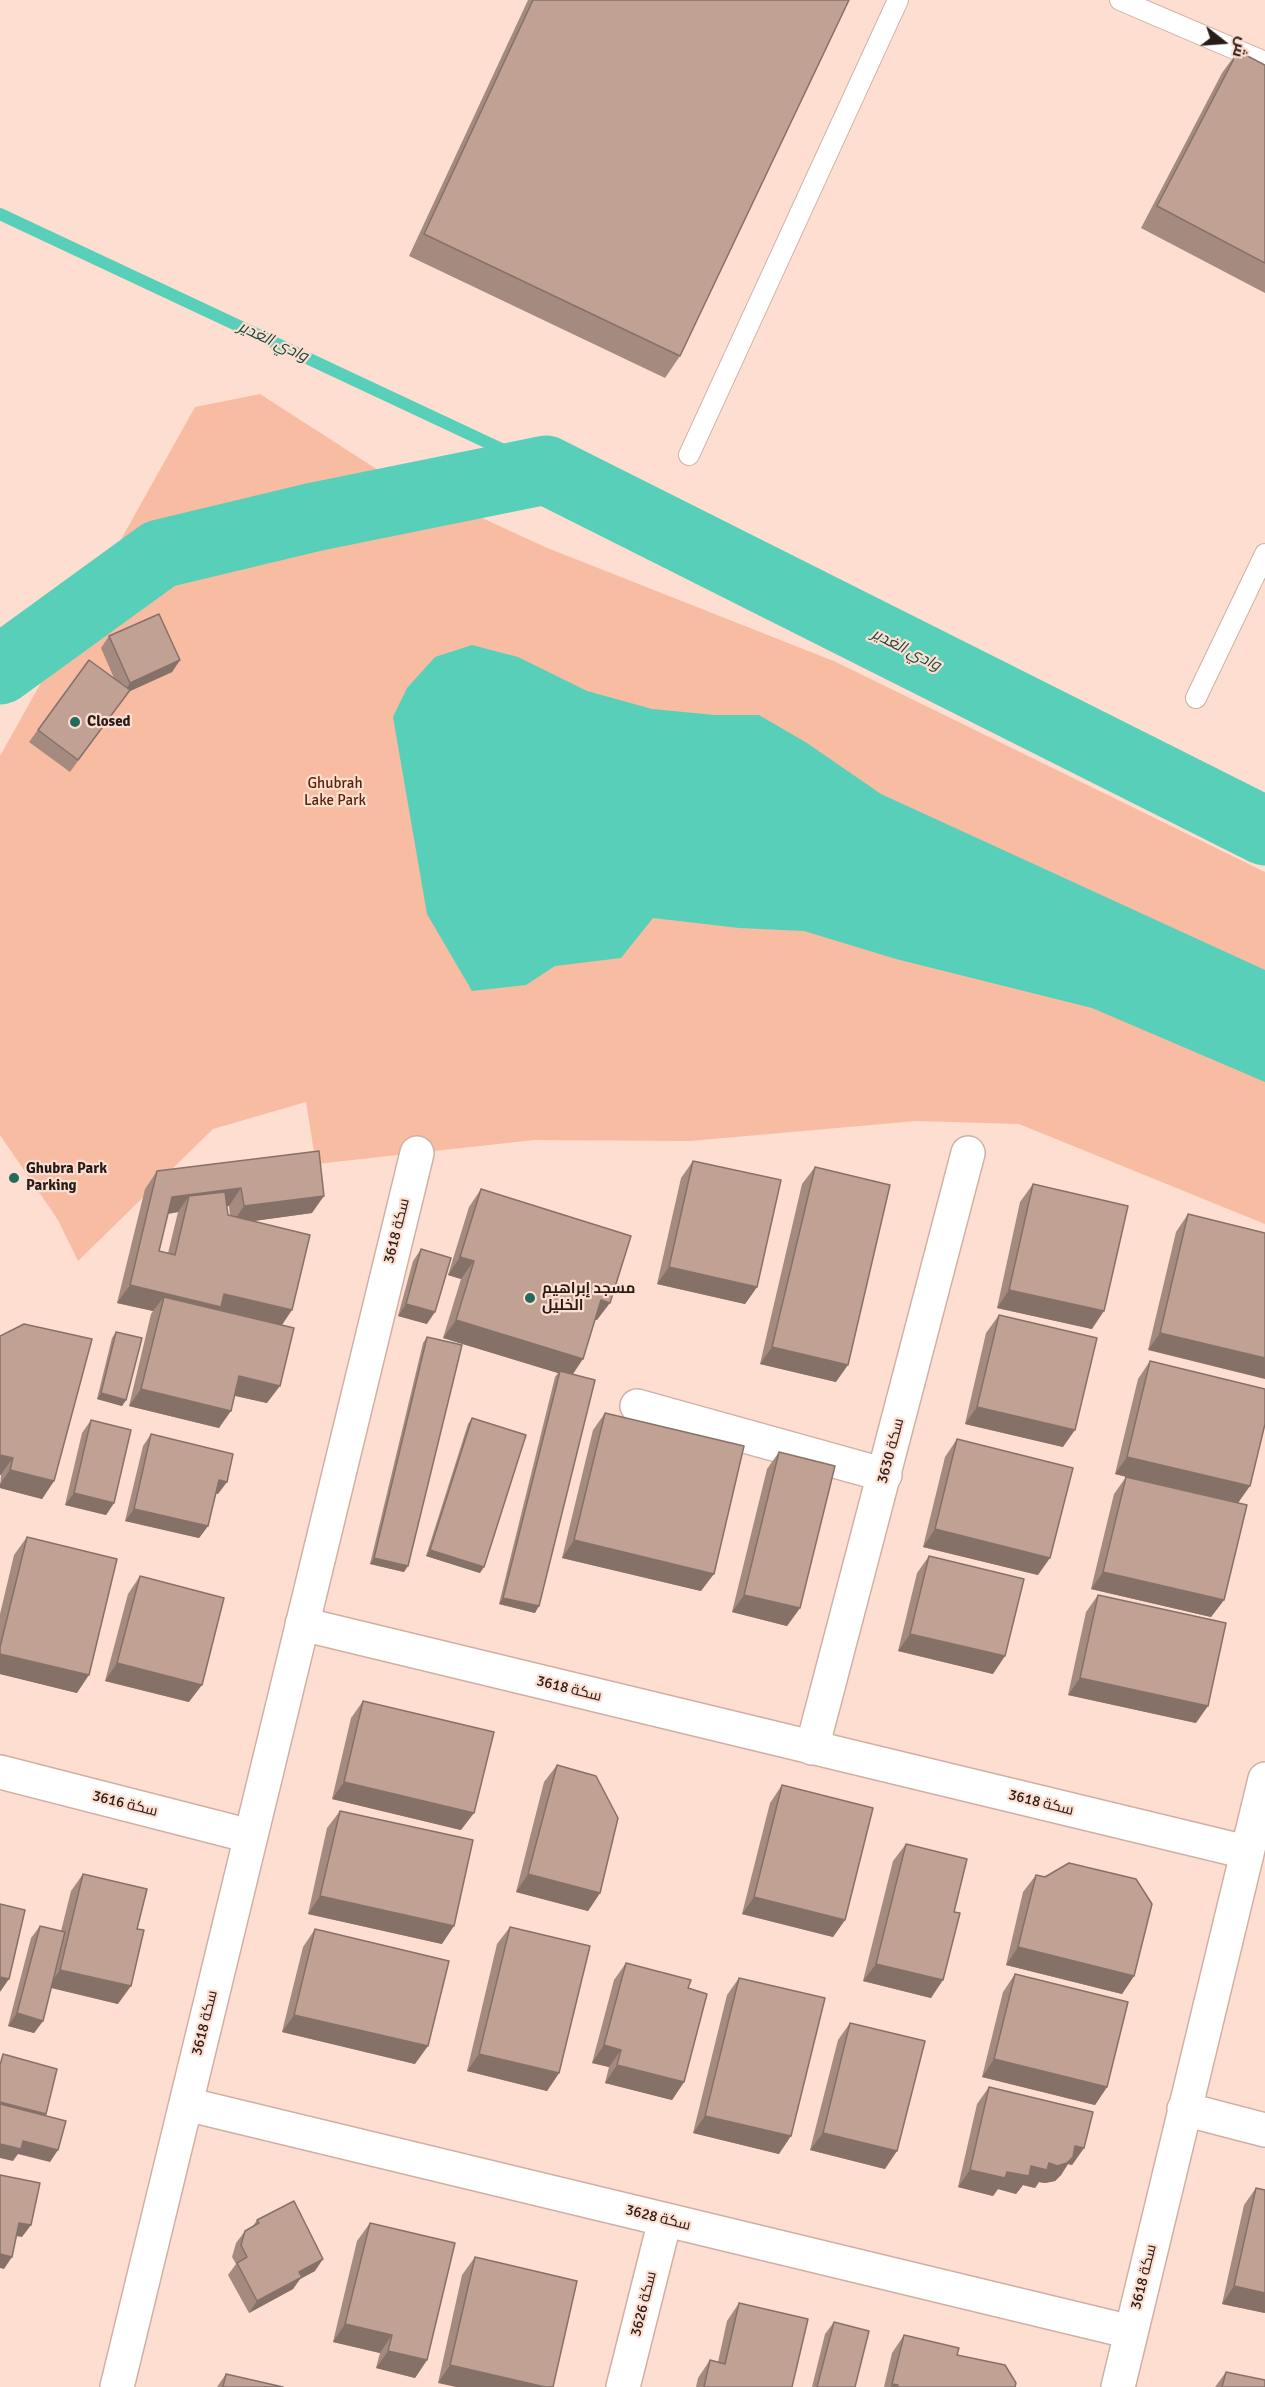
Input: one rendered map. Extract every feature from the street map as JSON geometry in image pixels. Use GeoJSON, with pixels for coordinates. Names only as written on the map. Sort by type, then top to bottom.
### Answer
{"type":"FeatureCollection","features":[{"type":"Feature","properties":{"kind":"street","name":"سكة 3618"},"geometry":{"type":"LineString","coordinates":[[117,2387],[417,1153]]}},
{"type":"Feature","properties":{"kind":"street","name":"سكة 3630"},"geometry":{"type":"LineString","coordinates":[[812,1748],[968,1153]]}},
{"type":"Feature","properties":{"kind":"street"},"geometry":{"type":"LineString","coordinates":[[637,1406],[885,1474]]}},
{"type":"Feature","properties":{"kind":"street","name":"سكة 3618"},"geometry":{"type":"LineString","coordinates":[[302,1624],[1246,1852],[1118,2387]]}},
{"type":"Feature","properties":{"kind":"street","name":"سكة 3616"},"geometry":{"type":"LineString","coordinates":[[0,1772],[250,1836]]}},
{"type":"Feature","properties":{"kind":"street"},"geometry":{"type":"LineString","coordinates":[[1246,1852],[1265,1779]]}},
{"type":"Feature","properties":{"kind":"street","name":"سكة 3628"},"geometry":{"type":"LineString","coordinates":[[186,2104],[1131,2332]]}},
{"type":"Feature","properties":{"kind":"street"},"geometry":{"type":"LineString","coordinates":[[1185,2109],[1265,2130]]}},
{"type":"Feature","properties":{"kind":"street","name":"سكة 3626"},"geometry":{"type":"LineString","coordinates":[[623,2387],[665,2220]]}},
{"type":"Feature","properties":{"kind":"lane"},"geometry":{"type":"LineString","coordinates":[[689,455],[898,0]]}},
{"type":"Feature","properties":{"kind":"lane"},"geometry":{"type":"LineString","coordinates":[[1120,0],[1265,62]]}},
{"type":"Feature","properties":{"kind":"lane"},"geometry":{"type":"LineString","coordinates":[[1196,698],[1265,554]]}},
{"type":"Feature","properties":{"kind":"green space","name":"Ghubrah Lake Park"},"geometry":{"type":"Polygon","coordinates":[[[260,394],[378,470],[545,547],[836,662],[1265,872],[1265,1224],[1019,1124],[916,1121],[690,1141],[534,1140],[316,1164],[306,1102],[213,1129],[78,1261],[58,1220],[0,1135],[0,756],[195,407],[260,394]]]}},
{"type":"Feature","properties":{"kind":"water"},"geometry":{"type":"Polygon","coordinates":[[[472,645],[518,657],[587,691],[652,709],[715,715],[759,715],[807,743],[881,794],[1265,970],[1265,1082],[1092,1008],[896,959],[804,931],[739,928],[653,918],[621,958],[555,966],[526,985],[472,991],[427,914],[393,717],[407,688],[435,657],[472,645]]]}},
{"type":"Feature","properties":{"kind":"building"},"geometry":{"type":"Polygon","coordinates":[[[533,0],[849,0],[680,356],[424,234],[533,0]]]}},
{"type":"Feature","properties":{"kind":"building"},"geometry":{"type":"Polygon","coordinates":[[[1238,51],[1265,65],[1265,263],[1157,206],[1238,51]]]}},
{"type":"Feature","properties":{"kind":"building"},"geometry":{"type":"Polygon","coordinates":[[[159,614],[180,660],[130,683],[109,636],[159,614]]]}},
{"type":"Feature","properties":{"kind":"building","name":"Closed"},"geometry":{"type":"Polygon","coordinates":[[[89,660],[130,690],[78,760],[38,730],[89,660]]]}},
{"type":"Feature","properties":{"kind":"building"},"geometry":{"type":"Polygon","coordinates":[[[319,1151],[324,1196],[244,1206],[241,1188],[172,1197],[159,1251],[175,1255],[189,1196],[225,1192],[228,1215],[310,1235],[292,1310],[224,1294],[221,1307],[130,1285],[157,1171],[319,1151]]]}},
{"type":"Feature","properties":{"kind":"building"},"geometry":{"type":"Polygon","coordinates":[[[693,1161],[781,1180],[757,1287],[669,1267],[693,1161]]]}},
{"type":"Feature","properties":{"kind":"building"},"geometry":{"type":"Polygon","coordinates":[[[815,1167],[890,1185],[848,1365],[772,1347],[815,1167]]]}},
{"type":"Feature","properties":{"kind":"building"},"geometry":{"type":"Polygon","coordinates":[[[1033,1184],[1128,1206],[1104,1311],[1009,1290],[1033,1184]]]}},
{"type":"Feature","properties":{"kind":"building","name":"مسجد إبراهيم الخليل"},"geometry":{"type":"Polygon","coordinates":[[[481,1189],[631,1236],[610,1303],[601,1300],[583,1359],[456,1320],[474,1261],[460,1257],[481,1189]]]}},
{"type":"Feature","properties":{"kind":"building"},"geometry":{"type":"Polygon","coordinates":[[[1188,1214],[1265,1233],[1265,1358],[1160,1333],[1188,1214]]]}},
{"type":"Feature","properties":{"kind":"building"},"geometry":{"type":"Polygon","coordinates":[[[421,1249],[451,1258],[435,1312],[406,1304],[421,1249]]]}},
{"type":"Feature","properties":{"kind":"building"},"geometry":{"type":"Polygon","coordinates":[[[164,1297],[294,1328],[280,1386],[239,1376],[231,1411],[141,1389],[164,1297]]]}},
{"type":"Feature","properties":{"kind":"building"},"geometry":{"type":"Polygon","coordinates":[[[999,1315],[1097,1338],[1075,1430],[977,1407],[999,1315]]]}},
{"type":"Feature","properties":{"kind":"building"},"geometry":{"type":"Polygon","coordinates":[[[24,1324],[92,1339],[54,1481],[10,1470],[13,1458],[0,1455],[0,1336],[24,1324]]]}},
{"type":"Feature","properties":{"kind":"building"},"geometry":{"type":"Polygon","coordinates":[[[116,1332],[142,1338],[126,1400],[101,1393],[116,1332]]]}},
{"type":"Feature","properties":{"kind":"building"},"geometry":{"type":"Polygon","coordinates":[[[427,1337],[462,1345],[408,1566],[374,1558],[427,1337]]]}},
{"type":"Feature","properties":{"kind":"building"},"geometry":{"type":"Polygon","coordinates":[[[1150,1361],[1265,1389],[1265,1424],[1250,1486],[1127,1457],[1150,1361]]]}},
{"type":"Feature","properties":{"kind":"building"},"geometry":{"type":"Polygon","coordinates":[[[560,1371],[595,1380],[539,1606],[503,1598],[560,1371]]]}},
{"type":"Feature","properties":{"kind":"building"},"geometry":{"type":"Polygon","coordinates":[[[605,1413],[744,1446],[714,1574],[574,1540],[605,1413]]]}},
{"type":"Feature","properties":{"kind":"building"},"geometry":{"type":"Polygon","coordinates":[[[472,1418],[526,1435],[484,1567],[430,1550],[472,1418]]]}},
{"type":"Feature","properties":{"kind":"building"},"geometry":{"type":"Polygon","coordinates":[[[91,1420],[131,1430],[114,1503],[74,1493],[91,1420]]]}},
{"type":"Feature","properties":{"kind":"building"},"geometry":{"type":"Polygon","coordinates":[[[151,1434],[233,1454],[227,1482],[219,1480],[208,1526],[134,1509],[151,1434]]]}},
{"type":"Feature","properties":{"kind":"building"},"geometry":{"type":"Polygon","coordinates":[[[957,1439],[1073,1468],[1050,1558],[935,1529],[957,1439]]]}},
{"type":"Feature","properties":{"kind":"building"},"geometry":{"type":"Polygon","coordinates":[[[779,1452],[835,1466],[800,1608],[744,1595],[779,1452]]]}},
{"type":"Feature","properties":{"kind":"building"},"geometry":{"type":"Polygon","coordinates":[[[1126,1477],[1247,1505],[1224,1600],[1103,1572],[1126,1477]]]}},
{"type":"Feature","properties":{"kind":"building"},"geometry":{"type":"Polygon","coordinates":[[[27,1537],[117,1559],[89,1675],[0,1654],[27,1537]]]}},
{"type":"Feature","properties":{"kind":"building"},"geometry":{"type":"Polygon","coordinates":[[[929,1556],[1024,1579],[1005,1656],[910,1634],[929,1556]]]}},
{"type":"Feature","properties":{"kind":"building"},"geometry":{"type":"Polygon","coordinates":[[[140,1576],[224,1598],[202,1685],[117,1663],[140,1576]]]}},
{"type":"Feature","properties":{"kind":"building"},"geometry":{"type":"Polygon","coordinates":[[[1098,1595],[1226,1623],[1208,1706],[1080,1678],[1098,1595]]]}},
{"type":"Feature","properties":{"kind":"building"},"geometry":{"type":"Polygon","coordinates":[[[363,1701],[494,1732],[474,1813],[344,1782],[363,1701]]]}},
{"type":"Feature","properties":{"kind":"building"},"geometry":{"type":"Polygon","coordinates":[[[557,1765],[596,1776],[618,1818],[600,1893],[528,1874],[557,1765]]]}},
{"type":"Feature","properties":{"kind":"building"},"geometry":{"type":"Polygon","coordinates":[[[782,1785],[873,1808],[845,1920],[754,1897],[782,1785]]]}},
{"type":"Feature","properties":{"kind":"building"},"geometry":{"type":"Polygon","coordinates":[[[340,1811],[473,1840],[454,1926],[320,1896],[340,1811]]]}},
{"type":"Feature","properties":{"kind":"building"},"geometry":{"type":"Polygon","coordinates":[[[906,1844],[967,1859],[954,1912],[960,1913],[943,1980],[876,1964],[906,1844]]]}},
{"type":"Feature","properties":{"kind":"building"},"geometry":{"type":"Polygon","coordinates":[[[1069,1863],[1136,1879],[1152,1904],[1134,1976],[1018,1947],[1036,1875],[1045,1877],[1069,1863]]]}},
{"type":"Feature","properties":{"kind":"building"},"geometry":{"type":"Polygon","coordinates":[[[83,1874],[147,1889],[137,1929],[144,1930],[131,1986],[60,1970],[83,1874]]]}},
{"type":"Feature","properties":{"kind":"building"},"geometry":{"type":"Polygon","coordinates":[[[0,1904],[25,1910],[9,1979],[0,1977],[0,1904]]]}},
{"type":"Feature","properties":{"kind":"building"},"geometry":{"type":"Polygon","coordinates":[[[40,1926],[65,1932],[43,2021],[17,2013],[40,1926]]]}},
{"type":"Feature","properties":{"kind":"building"},"geometry":{"type":"Polygon","coordinates":[[[510,1927],[590,1946],[559,2073],[479,2054],[510,1927]]]}},
{"type":"Feature","properties":{"kind":"building"},"geometry":{"type":"Polygon","coordinates":[[[315,1929],[449,1961],[428,2046],[294,2015],[315,1929]]]}},
{"type":"Feature","properties":{"kind":"building"},"geometry":{"type":"Polygon","coordinates":[[[626,1963],[691,1980],[688,1988],[707,1994],[684,2082],[617,2065],[621,2050],[604,2045],[626,1963]]]}},
{"type":"Feature","properties":{"kind":"building"},"geometry":{"type":"Polygon","coordinates":[[[1015,1974],[1128,2002],[1107,2087],[994,2059],[1015,1974]]]}},
{"type":"Feature","properties":{"kind":"building"},"geometry":{"type":"Polygon","coordinates":[[[739,1978],[825,1998],[791,2136],[705,2116],[739,1978]]]}},
{"type":"Feature","properties":{"kind":"building"},"geometry":{"type":"Polygon","coordinates":[[[850,2023],[925,2041],[897,2151],[823,2133],[850,2023]]]}},
{"type":"Feature","properties":{"kind":"building"},"geometry":{"type":"Polygon","coordinates":[[[3,2054],[57,2069],[46,2114],[0,2102],[0,2065],[3,2054]]]}},
{"type":"Feature","properties":{"kind":"building"},"geometry":{"type":"Polygon","coordinates":[[[989,2087],[1093,2112],[1084,2148],[1075,2146],[1073,2157],[1067,2163],[1057,2166],[1049,2163],[1047,2170],[1031,2166],[1029,2176],[1007,2172],[1005,2178],[970,2170],[989,2087]]]}},
{"type":"Feature","properties":{"kind":"building"},"geometry":{"type":"Polygon","coordinates":[[[0,2104],[66,2121],[58,2150],[23,2141],[21,2149],[0,2144],[0,2104]]]}},
{"type":"Feature","properties":{"kind":"building"},"geometry":{"type":"Polygon","coordinates":[[[0,2175],[40,2183],[31,2225],[19,2223],[12,2257],[0,2254],[0,2175]]]}},
{"type":"Feature","properties":{"kind":"building"},"geometry":{"type":"Polygon","coordinates":[[[1256,2188],[1265,2190],[1265,2293],[1234,2286],[1256,2188]]]}},
{"type":"Feature","properties":{"kind":"building"},"geometry":{"type":"Polygon","coordinates":[[[294,2201],[323,2259],[299,2272],[302,2277],[257,2301],[237,2263],[247,2257],[241,2245],[245,2231],[259,2223],[257,2220],[294,2201]]]}},
{"type":"Feature","properties":{"kind":"building"},"geometry":{"type":"Polygon","coordinates":[[[370,2223],[455,2243],[427,2360],[388,2351],[392,2335],[345,2324],[370,2223]]]}},
{"type":"Feature","properties":{"kind":"building"},"geometry":{"type":"Polygon","coordinates":[[[475,2257],[577,2281],[553,2387],[450,2365],[475,2257]]]}},
{"type":"Feature","properties":{"kind":"building"},"geometry":{"type":"Polygon","coordinates":[[[739,2303],[808,2319],[792,2387],[704,2387],[710,2360],[725,2364],[739,2303]]]}},
{"type":"Feature","properties":{"kind":"building"},"geometry":{"type":"Polygon","coordinates":[[[834,2322],[869,2331],[855,2387],[817,2387],[834,2322]]]}},
{"type":"Feature","properties":{"kind":"building"},"geometry":{"type":"Polygon","coordinates":[[[904,2335],[959,2348],[957,2355],[1005,2365],[1016,2383],[1015,2387],[897,2387],[898,2385],[892,2384],[904,2335]]]}},
{"type":"Feature","properties":{"kind":"building"},"geometry":{"type":"Polygon","coordinates":[[[1226,2372],[1265,2380],[1265,2387],[1222,2387],[1226,2372]]]}},
{"type":"Feature","properties":{"kind":"building"},"geometry":{"type":"Polygon","coordinates":[[[226,2374],[283,2387],[223,2387],[226,2374]]]}},
{"type":"Feature","properties":{"kind":"waterway","name":"وادي الغدير"},"geometry":{"type":"LineString","coordinates":[[0,214],[546,470]]}},
{"type":"Feature","properties":{"kind":"waterway","name":"وادي الغدير"},"geometry":{"type":"LineString","coordinates":[[0,670],[160,554],[314,517],[546,470],[1265,831]]}},
{"type":"Feature","properties":{"kind":"place","name":"Closed"},"geometry":{"type":"Point","coordinates":[75,722]}},
{"type":"Feature","properties":{"kind":"place","name":"Ghubra Park Parking"},"geometry":{"type":"Point","coordinates":[14,1178]}},
{"type":"Feature","properties":{"kind":"place","name":"مسجد إبراهيم الخليل"},"geometry":{"type":"Point","coordinates":[530,1298]}}]}
